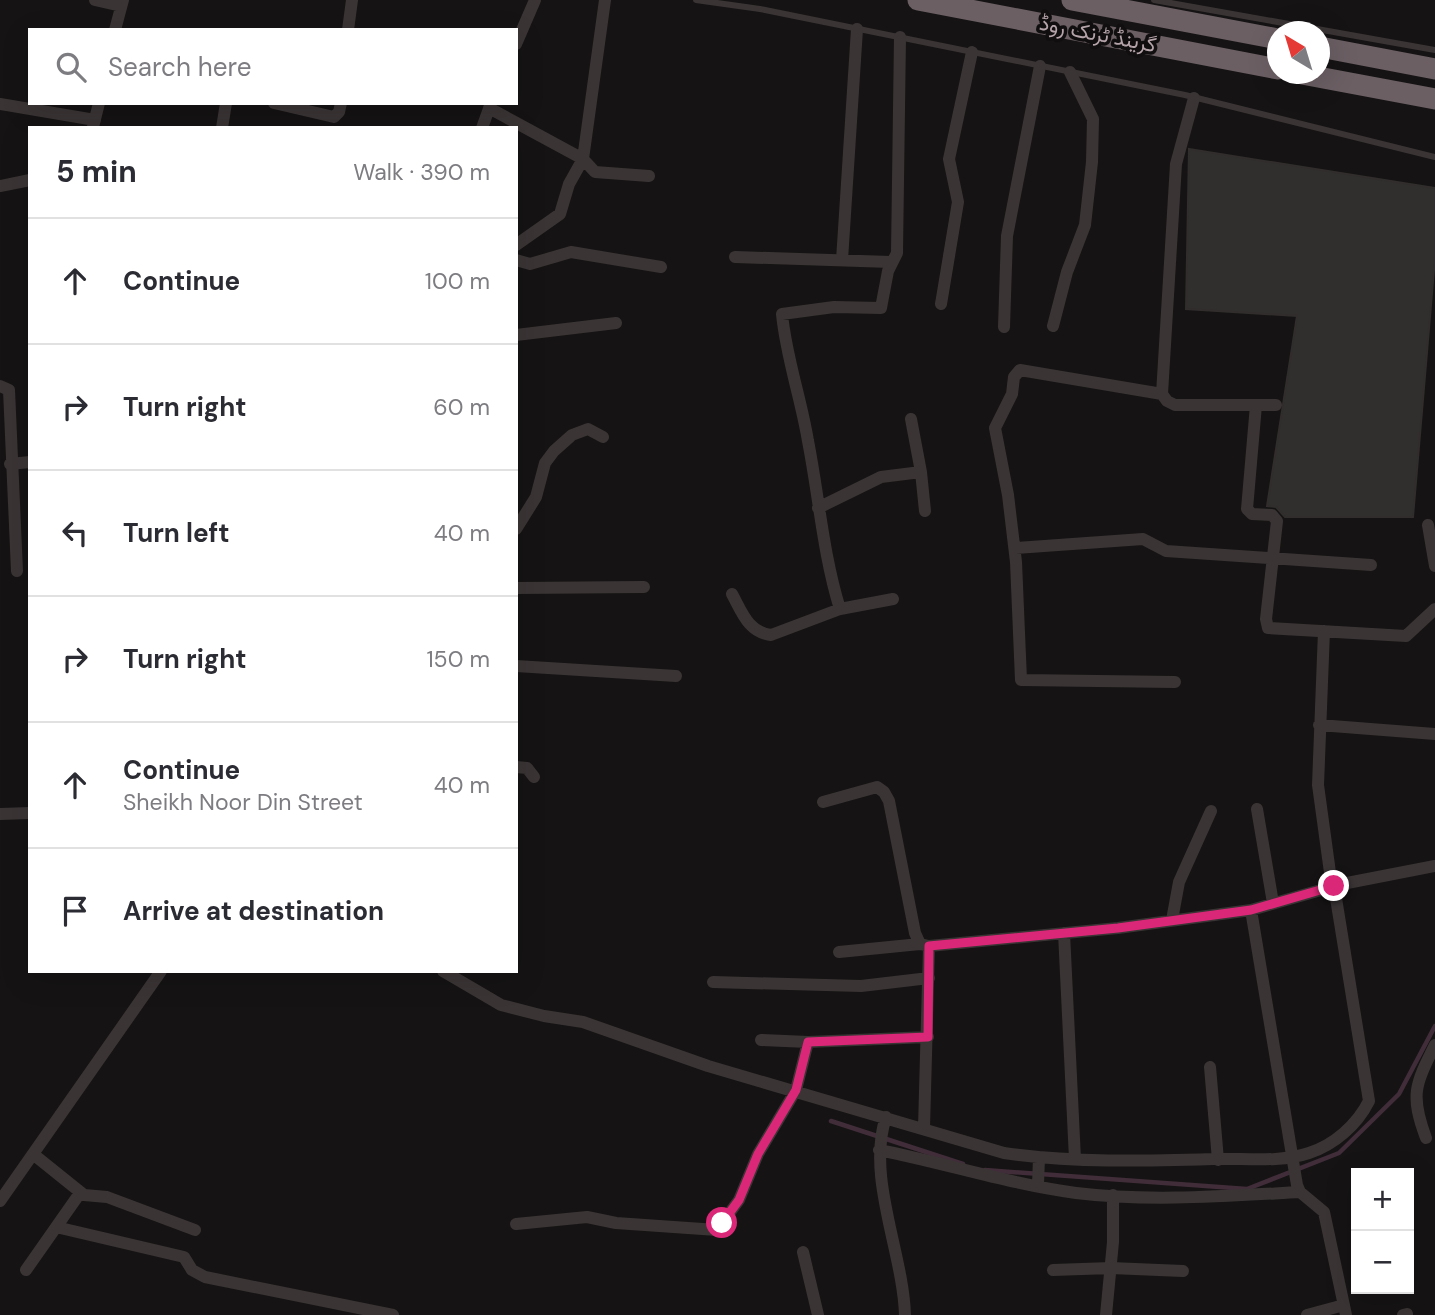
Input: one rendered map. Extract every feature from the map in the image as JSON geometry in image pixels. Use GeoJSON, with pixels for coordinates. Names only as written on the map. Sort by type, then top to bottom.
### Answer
{"type":"FeatureCollection","features":[{"type":"Feature","properties":{"kind":"highway","name":"گرینڈ ٹرنک روڈ"},"geometry":{"type":"LineString","coordinates":[[918,0],[1267,67]]}},
{"type":"Feature","properties":{"kind":"highway","name":"گرینڈ ٹرنک روڈ"},"geometry":{"type":"LineString","coordinates":[[1072,0],[1267,37]]}},
{"type":"Feature","properties":{"kind":"highway"},"geometry":{"type":"LineString","coordinates":[[1330,49],[1435,69]]}},
{"type":"Feature","properties":{"kind":"highway"},"geometry":{"type":"LineString","coordinates":[[1330,79],[1435,99]]}},
{"type":"Feature","properties":{"kind":"street"},"geometry":{"type":"LineString","coordinates":[[95,0],[122,3],[116,28]]}},
{"type":"Feature","properties":{"kind":"street"},"geometry":{"type":"LineString","coordinates":[[348,28],[352,0]]}},
{"type":"Feature","properties":{"kind":"street"},"geometry":{"type":"LineString","coordinates":[[518,39],[535,0]]}},
{"type":"Feature","properties":{"kind":"street"},"geometry":{"type":"LineString","coordinates":[[518,244],[559,214],[569,184],[583,159],[605,0]]}},
{"type":"Feature","properties":{"kind":"street"},"geometry":{"type":"LineString","coordinates":[[842,260],[857,29]]}},
{"type":"Feature","properties":{"kind":"street"},"geometry":{"type":"LineString","coordinates":[[840,609],[826,558],[808,440],[782,314],[834,307],[881,308],[891,262],[897,253],[900,37]]}},
{"type":"Feature","properties":{"kind":"street"},"geometry":{"type":"LineString","coordinates":[[941,304],[958,202],[949,159],[972,52]]}},
{"type":"Feature","properties":{"kind":"street"},"geometry":{"type":"LineString","coordinates":[[1004,327],[1007,236],[1040,66]]}},
{"type":"Feature","properties":{"kind":"street"},"geometry":{"type":"LineString","coordinates":[[1053,326],[1067,272],[1085,225],[1092,162],[1093,119],[1070,72]]}},
{"type":"Feature","properties":{"kind":"street"},"geometry":{"type":"LineString","coordinates":[[1194,98],[1176,164],[1162,394],[1167,401],[1175,405],[1276,404]]}},
{"type":"Feature","properties":{"kind":"street"},"geometry":{"type":"LineString","coordinates":[[0,104],[94,124],[99,105]]}},
{"type":"Feature","properties":{"kind":"street"},"geometry":{"type":"LineString","coordinates":[[222,126],[226,105]]}},
{"type":"Feature","properties":{"kind":"street"},"geometry":{"type":"LineString","coordinates":[[280,105],[334,122],[341,105]]}},
{"type":"Feature","properties":{"kind":"street"},"geometry":{"type":"LineString","coordinates":[[483,126],[490,106],[583,159],[595,172],[649,176]]}},
{"type":"Feature","properties":{"kind":"street"},"geometry":{"type":"LineString","coordinates":[[0,186],[28,180]]}},
{"type":"Feature","properties":{"kind":"street"},"geometry":{"type":"LineString","coordinates":[[518,261],[530,264],[571,252],[661,267]]}},
{"type":"Feature","properties":{"kind":"street"},"geometry":{"type":"LineString","coordinates":[[735,257],[891,262]]}},
{"type":"Feature","properties":{"kind":"street"},"geometry":{"type":"LineString","coordinates":[[518,335],[616,323]]}},
{"type":"Feature","properties":{"kind":"street"},"geometry":{"type":"LineString","coordinates":[[1162,394],[1020,370],[1014,377],[1012,394],[995,428],[1015,548],[1021,680],[1175,682]]}},
{"type":"Feature","properties":{"kind":"street"},"geometry":{"type":"LineString","coordinates":[[0,386],[9,390],[10,464],[17,571]]}},
{"type":"Feature","properties":{"kind":"street"},"geometry":{"type":"LineString","coordinates":[[1256,405],[1247,509],[1252,514],[1272,515],[1277,521],[1268,628],[1406,636],[1435,609]]}},
{"type":"Feature","properties":{"kind":"street"},"geometry":{"type":"LineString","coordinates":[[911,419],[925,511]]}},
{"type":"Feature","properties":{"kind":"street"},"geometry":{"type":"LineString","coordinates":[[518,525],[536,497],[545,463],[554,451],[572,435],[588,429],[603,437]]}},
{"type":"Feature","properties":{"kind":"street"},"geometry":{"type":"LineString","coordinates":[[10,464],[28,462]]}},
{"type":"Feature","properties":{"kind":"street"},"geometry":{"type":"LineString","coordinates":[[818,508],[881,477],[921,472]]}},
{"type":"Feature","properties":{"kind":"street"},"geometry":{"type":"LineString","coordinates":[[1428,525],[1435,566]]}},
{"type":"Feature","properties":{"kind":"street"},"geometry":{"type":"LineString","coordinates":[[1015,548],[1143,539],[1166,551],[1371,565]]}},
{"type":"Feature","properties":{"kind":"street"},"geometry":{"type":"LineString","coordinates":[[518,588],[644,587]]}},
{"type":"Feature","properties":{"kind":"street"},"geometry":{"type":"LineString","coordinates":[[732,594],[751,627],[761,634],[771,635],[840,609],[893,599]]}},
{"type":"Feature","properties":{"kind":"street"},"geometry":{"type":"LineString","coordinates":[[446,973],[502,1005],[544,1017],[583,1022],[884,1123],[924,1128],[1039,1161],[1075,1158],[1183,1162],[1293,1159],[1330,1144],[1351,1127],[1369,1101],[1318,785],[1324,631]]}},
{"type":"Feature","properties":{"kind":"street"},"geometry":{"type":"LineString","coordinates":[[518,666],[676,676]]}},
{"type":"Feature","properties":{"kind":"street"},"geometry":{"type":"LineString","coordinates":[[1320,725],[1435,734]]}},
{"type":"Feature","properties":{"kind":"street"},"geometry":{"type":"LineString","coordinates":[[518,767],[527,768],[534,777]]}},
{"type":"Feature","properties":{"kind":"street"},"geometry":{"type":"LineString","coordinates":[[823,802],[877,787],[889,801],[915,933],[925,945],[929,978],[924,1128]]}},
{"type":"Feature","properties":{"kind":"street"},"geometry":{"type":"LineString","coordinates":[[1257,808],[1273,903]]}},
{"type":"Feature","properties":{"kind":"street"},"geometry":{"type":"LineString","coordinates":[[1172,920],[1179,882],[1211,811]]}},
{"type":"Feature","properties":{"kind":"street"},"geometry":{"type":"LineString","coordinates":[[0,814],[28,813]]}},
{"type":"Feature","properties":{"kind":"street"},"geometry":{"type":"LineString","coordinates":[[839,952],[1065,933],[1251,910],[1333,886],[1435,866]]}},
{"type":"Feature","properties":{"kind":"street"},"geometry":{"type":"LineString","coordinates":[[1251,910],[1298,1187],[1324,1212],[1345,1310],[1307,1315]]}},
{"type":"Feature","properties":{"kind":"street"},"geometry":{"type":"LineString","coordinates":[[1065,933],[1075,1158]]}},
{"type":"Feature","properties":{"kind":"street"},"geometry":{"type":"LineString","coordinates":[[0,1201],[160,973]]}},
{"type":"Feature","properties":{"kind":"street"},"geometry":{"type":"LineString","coordinates":[[713,982],[861,986],[929,978]]}},
{"type":"Feature","properties":{"kind":"street"},"geometry":{"type":"LineString","coordinates":[[761,1040],[808,1042],[928,1037]]}},
{"type":"Feature","properties":{"kind":"street"},"geometry":{"type":"LineString","coordinates":[[516,1224],[587,1217],[616,1223],[717,1230],[739,1200],[758,1154],[794,1094],[808,1042]]}},
{"type":"Feature","properties":{"kind":"street"},"geometry":{"type":"LineString","coordinates":[[1426,1139],[1414,1095],[1416,1084],[1435,1045]]}},
{"type":"Feature","properties":{"kind":"street"},"geometry":{"type":"LineString","coordinates":[[1210,1067],[1219,1160]]}},
{"type":"Feature","properties":{"kind":"street"},"geometry":{"type":"LineString","coordinates":[[884,1123],[879,1147],[901,1270],[905,1315]]}},
{"type":"Feature","properties":{"kind":"street"},"geometry":{"type":"LineString","coordinates":[[879,1147],[974,1175],[1113,1195],[1215,1197],[1298,1187]]}},
{"type":"Feature","properties":{"kind":"street"},"geometry":{"type":"LineString","coordinates":[[33,1154],[80,1193],[102,1196],[195,1230]]}},
{"type":"Feature","properties":{"kind":"street"},"geometry":{"type":"LineString","coordinates":[[1038,1183],[1039,1161]]}},
{"type":"Feature","properties":{"kind":"street"},"geometry":{"type":"LineString","coordinates":[[26,1269],[80,1193]]}},
{"type":"Feature","properties":{"kind":"street"},"geometry":{"type":"LineString","coordinates":[[1106,1315],[1111,1268],[1113,1195]]}},
{"type":"Feature","properties":{"kind":"street"},"geometry":{"type":"LineString","coordinates":[[56,1227],[184,1257],[192,1270],[205,1277],[393,1315]]}},
{"type":"Feature","properties":{"kind":"street"},"geometry":{"type":"LineString","coordinates":[[803,1252],[818,1315]]}},
{"type":"Feature","properties":{"kind":"street"},"geometry":{"type":"LineString","coordinates":[[1052,1270],[1111,1268],[1183,1271]]}},
{"type":"Feature","properties":{"kind":"lane"},"geometry":{"type":"LineString","coordinates":[[696,0],[760,9],[1194,98],[1435,157]]}},
{"type":"Feature","properties":{"kind":"lane"},"geometry":{"type":"LineString","coordinates":[[760,9],[761,0]]}},
{"type":"Feature","properties":{"kind":"lane"},"geometry":{"type":"LineString","coordinates":[[1154,0],[1435,50]]}},
{"type":"Feature","properties":{"kind":"building"},"geometry":{"type":"Polygon","coordinates":[[[1189,149],[1435,188],[1435,258],[1413,517],[1285,517],[1276,507],[1267,506],[1297,316],[1186,309],[1189,149]]]}},
{"type":"Feature","properties":{"kind":"waterway"},"geometry":{"type":"LineString","coordinates":[[985,1170],[1247,1189],[1339,1153],[1399,1094],[1435,1026]]}},
{"type":"Feature","properties":{"kind":"waterway"},"geometry":{"type":"LineString","coordinates":[[831,1121],[963,1164]]}},
{"type":"Feature","properties":{"kind":"route"},"geometry":{"type":"LineString","coordinates":[[722,1223],[739,1200],[758,1154],[796,1090],[808,1042],[928,1037],[929,946],[1118,928],[1251,910],[1334,886]]}}]}
